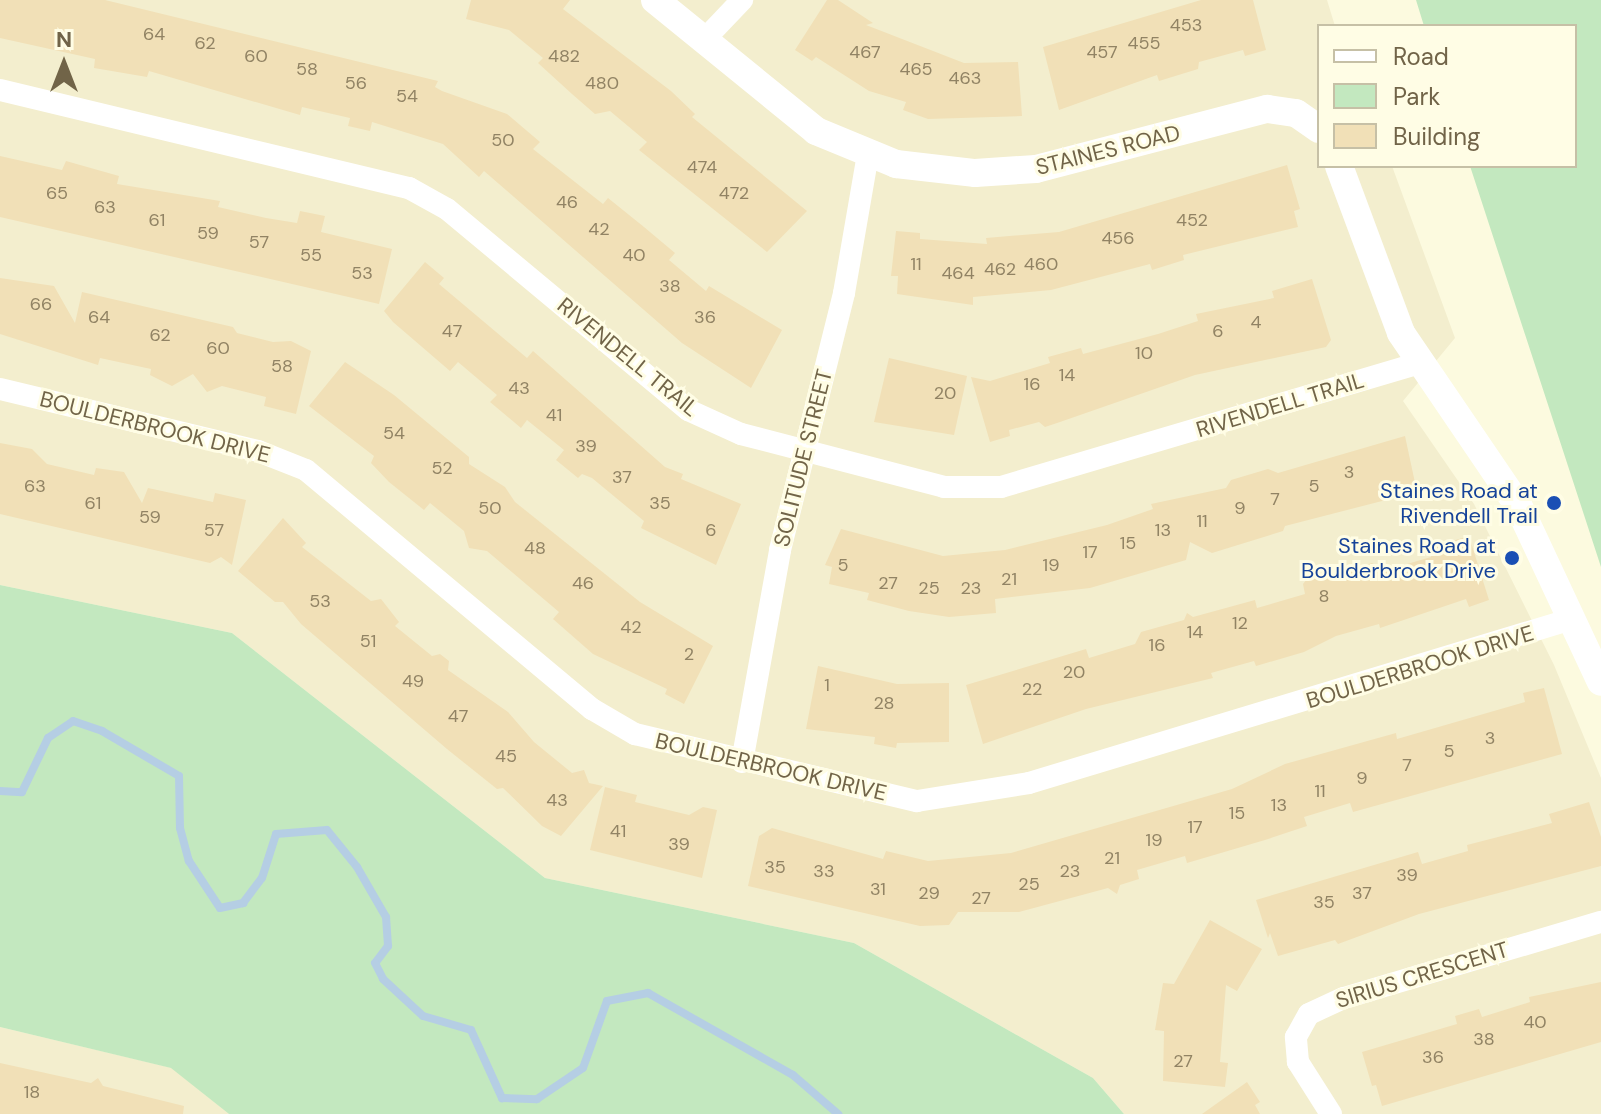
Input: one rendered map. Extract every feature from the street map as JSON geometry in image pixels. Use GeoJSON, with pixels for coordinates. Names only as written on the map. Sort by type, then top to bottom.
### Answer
{"type":"FeatureCollection","features":[{"type":"Feature","properties":{"kind":"street","name":"STAINES ROAD"},"geometry":{"type":"LineString","coordinates":[[655,0],[816,131],[868,154],[928,169],[1016,172],[1091,158],[1254,111],[1296,113],[1317,128]]}},
{"type":"Feature","properties":{"kind":"street"},"geometry":{"type":"LineString","coordinates":[[703,41],[742,0]]}},
{"type":"Feature","properties":{"kind":"street","name":"RIVENDELL TRAIL"},"geometry":{"type":"LineString","coordinates":[[0,90],[409,188],[447,209],[688,410],[741,434],[944,487],[1001,487],[1420,363]]}},
{"type":"Feature","properties":{"kind":"street","name":"SOLITUDE STREET"},"geometry":{"type":"LineString","coordinates":[[742,762],[780,550],[844,293],[868,154]]}},
{"type":"Feature","properties":{"kind":"street"},"geometry":{"type":"LineString","coordinates":[[1340,168],[1369,257],[1420,363],[1518,505],[1601,682]]}},
{"type":"Feature","properties":{"kind":"street","name":"BOULDERBROOK DRIVE"},"geometry":{"type":"LineString","coordinates":[[0,389],[258,451],[306,470],[601,715],[664,744],[917,801],[981,794],[1572,619]]}},
{"type":"Feature","properties":{"kind":"street","name":"SIRIUS CRESCENT"},"geometry":{"type":"LineString","coordinates":[[1331,1114],[1298,1062],[1296,1037],[1309,1014],[1344,998],[1601,922]]}},
{"type":"Feature","properties":{"kind":"shaded area"},"geometry":{"type":"Polygon","coordinates":[[[0,0],[1327,0],[1334,24],[1317,24],[1317,168],[1393,168],[1455,338],[1403,401],[1474,504],[1554,665],[1601,778],[1601,1114],[1124,1114],[1093,1078],[854,943],[545,878],[232,633],[0,585],[0,0]]]}},
{"type":"Feature","properties":{"kind":"shaded area"},"geometry":{"type":"Polygon","coordinates":[[[0,1027],[172,1068],[229,1114],[0,1114],[0,1027]]]}},
{"type":"Feature","properties":{"kind":"green space"},"geometry":{"type":"Polygon","coordinates":[[[1416,0],[1601,0],[1601,567],[1471,168],[1577,168],[1577,24],[1423,24],[1416,0]]]}},
{"type":"Feature","properties":{"kind":"green space"},"geometry":{"type":"Polygon","coordinates":[[[0,585],[232,633],[545,878],[854,943],[1093,1078],[1124,1114],[229,1114],[171,1068],[0,1027],[0,585]]]}},
{"type":"Feature","properties":{"kind":"building"},"geometry":{"type":"Polygon","coordinates":[[[0,0],[105,0],[438,81],[435,87],[442,91],[507,114],[540,142],[533,149],[603,204],[608,198],[644,227],[675,253],[669,260],[706,291],[709,286],[782,330],[751,388],[682,343],[484,171],[479,177],[443,144],[372,122],[370,131],[348,126],[350,118],[302,107],[300,115],[149,71],[147,77],[94,68],[95,59],[0,38],[0,0]]]}},
{"type":"Feature","properties":{"kind":"building"},"geometry":{"type":"Polygon","coordinates":[[[471,0],[570,0],[563,9],[671,91],[695,114],[692,117],[807,211],[767,252],[639,150],[647,142],[610,111],[595,114],[538,63],[543,58],[509,30],[466,19],[471,0]]]}},
{"type":"Feature","properties":{"kind":"building"},"geometry":{"type":"Polygon","coordinates":[[[827,0],[838,0],[873,23],[866,25],[964,63],[1018,62],[1022,116],[928,119],[903,110],[906,102],[869,91],[816,57],[812,61],[795,50],[827,0]]]}},
{"type":"Feature","properties":{"kind":"building"},"geometry":{"type":"Polygon","coordinates":[[[1201,0],[1253,0],[1266,50],[1245,56],[1243,50],[1199,62],[1198,69],[1159,81],[1157,75],[1059,110],[1043,47],[1201,0]]]}},
{"type":"Feature","properties":{"kind":"building"},"geometry":{"type":"Polygon","coordinates":[[[0,156],[62,170],[66,161],[119,176],[117,184],[220,201],[218,207],[266,218],[297,223],[300,211],[325,216],[321,232],[392,249],[379,304],[0,217],[0,156]]]}},
{"type":"Feature","properties":{"kind":"building"},"geometry":{"type":"Polygon","coordinates":[[[1287,165],[1300,209],[1294,211],[1298,227],[1183,255],[1184,260],[1152,270],[1150,264],[1051,290],[973,297],[973,305],[897,294],[898,276],[891,276],[896,231],[920,233],[920,239],[987,244],[986,238],[1059,232],[1287,165]]]}},
{"type":"Feature","properties":{"kind":"building"},"geometry":{"type":"Polygon","coordinates":[[[425,262],[444,278],[439,284],[527,358],[533,351],[665,467],[683,474],[681,479],[741,504],[716,565],[641,528],[644,521],[592,478],[582,474],[578,478],[556,460],[564,450],[527,420],[521,428],[490,402],[497,395],[458,362],[450,371],[393,322],[384,311],[425,262]]]}},
{"type":"Feature","properties":{"kind":"building"},"geometry":{"type":"Polygon","coordinates":[[[0,278],[54,286],[75,323],[82,292],[233,327],[237,333],[273,342],[291,341],[311,351],[296,414],[264,406],[266,397],[222,386],[207,392],[193,374],[172,386],[150,375],[151,369],[100,358],[98,365],[0,334],[0,278]]]}},
{"type":"Feature","properties":{"kind":"building"},"geometry":{"type":"Polygon","coordinates":[[[1312,279],[1331,340],[1326,347],[1195,375],[1045,427],[1039,422],[1009,430],[1010,436],[990,442],[971,377],[990,381],[1050,363],[1048,357],[1081,348],[1083,354],[1158,334],[1198,321],[1196,314],[1274,298],[1272,291],[1312,279]]]}},
{"type":"Feature","properties":{"kind":"building"},"geometry":{"type":"Polygon","coordinates":[[[889,358],[967,376],[954,435],[874,422],[889,358]]]}},
{"type":"Feature","properties":{"kind":"building"},"geometry":{"type":"Polygon","coordinates":[[[345,362],[394,395],[469,457],[469,464],[505,487],[515,502],[640,602],[713,646],[684,704],[665,694],[667,689],[593,654],[553,619],[559,612],[487,551],[469,548],[464,531],[430,503],[424,510],[389,482],[371,463],[374,456],[309,406],[345,362]]]}},
{"type":"Feature","properties":{"kind":"building"},"geometry":{"type":"Polygon","coordinates":[[[1405,436],[1417,492],[1285,526],[1283,531],[1212,553],[1190,542],[1186,560],[1090,588],[995,599],[996,613],[949,617],[909,611],[867,600],[869,593],[829,584],[832,567],[825,565],[841,529],[943,556],[1005,550],[1107,525],[1153,509],[1151,504],[1226,488],[1231,480],[1268,469],[1278,473],[1405,436]]]}},
{"type":"Feature","properties":{"kind":"building"},"geometry":{"type":"Polygon","coordinates":[[[0,443],[32,449],[47,464],[94,475],[96,468],[124,472],[142,503],[148,488],[213,502],[215,493],[246,500],[232,565],[221,557],[210,563],[0,514],[0,443]]]}},
{"type":"Feature","properties":{"kind":"building"},"geometry":{"type":"Polygon","coordinates":[[[283,518],[306,543],[302,547],[371,601],[381,599],[399,622],[395,626],[432,656],[440,654],[449,661],[448,670],[508,712],[534,742],[572,773],[584,770],[589,783],[603,786],[561,836],[542,826],[503,788],[497,789],[447,749],[301,624],[283,602],[275,602],[238,571],[283,518]]]}},
{"type":"Feature","properties":{"kind":"building"},"geometry":{"type":"Polygon","coordinates":[[[1469,536],[1489,600],[1469,607],[1466,599],[1380,628],[1379,624],[1336,636],[1304,652],[1256,666],[1254,661],[1211,673],[1213,678],[1086,709],[983,744],[966,685],[1086,649],[1089,658],[1135,644],[1141,632],[1184,620],[1187,613],[1193,617],[1255,600],[1257,608],[1305,594],[1303,584],[1311,574],[1319,580],[1372,563],[1383,571],[1431,557],[1429,548],[1469,536]]]}},
{"type":"Feature","properties":{"kind":"building"},"geometry":{"type":"Polygon","coordinates":[[[818,666],[897,684],[949,683],[949,742],[897,743],[896,748],[874,744],[875,737],[806,729],[818,666]]]}},
{"type":"Feature","properties":{"kind":"building"},"geometry":{"type":"Polygon","coordinates":[[[1544,688],[1562,754],[1353,812],[1350,803],[1304,817],[1307,826],[1265,840],[1187,863],[1185,856],[1137,870],[1139,879],[1120,885],[1117,894],[1108,888],[1019,912],[958,912],[949,925],[920,926],[748,886],[759,836],[772,828],[883,859],[886,851],[928,861],[1011,853],[1232,789],[1285,764],[1396,733],[1397,739],[1525,702],[1523,693],[1544,688]]]}},
{"type":"Feature","properties":{"kind":"building"},"geometry":{"type":"Polygon","coordinates":[[[605,787],[637,795],[635,802],[689,815],[703,807],[717,810],[702,878],[590,850],[605,787]]]}},
{"type":"Feature","properties":{"kind":"building"},"geometry":{"type":"Polygon","coordinates":[[[1589,802],[1601,837],[1601,866],[1419,914],[1338,944],[1335,940],[1278,956],[1270,933],[1268,938],[1256,900],[1418,852],[1422,864],[1468,851],[1467,845],[1552,823],[1549,814],[1589,802]]]}},
{"type":"Feature","properties":{"kind":"building"},"geometry":{"type":"Polygon","coordinates":[[[1210,920],[1262,949],[1237,991],[1226,985],[1220,1062],[1228,1063],[1225,1087],[1163,1081],[1164,1031],[1155,1030],[1163,983],[1174,984],[1210,920]]]}},
{"type":"Feature","properties":{"kind":"building"},"geometry":{"type":"Polygon","coordinates":[[[1601,982],[1601,1042],[1382,1106],[1376,1085],[1372,1086],[1362,1052],[1457,1024],[1455,1016],[1479,1009],[1482,1017],[1530,1002],[1529,997],[1601,982]]]}},
{"type":"Feature","properties":{"kind":"building"},"geometry":{"type":"Polygon","coordinates":[[[0,1063],[91,1083],[98,1078],[103,1086],[184,1106],[183,1114],[0,1114],[0,1063]]]}},
{"type":"Feature","properties":{"kind":"building"},"geometry":{"type":"Polygon","coordinates":[[[1247,1082],[1260,1102],[1255,1105],[1260,1114],[1202,1114],[1247,1082]]]}},
{"type":"Feature","properties":{"kind":"waterway"},"geometry":{"type":"LineString","coordinates":[[0,791],[22,792],[48,738],[73,721],[102,731],[179,776],[180,828],[189,861],[220,908],[243,903],[262,878],[276,834],[327,830],[357,867],[386,917],[388,946],[375,963],[383,979],[423,1016],[471,1030],[502,1098],[537,1099],[583,1068],[607,1001],[648,993],[793,1075],[838,1114]]}},
{"type":"Feature","properties":{"kind":"place","name":"Staines Road at Rivendell Trail"},"geometry":{"type":"Point","coordinates":[1554,503]}},
{"type":"Feature","properties":{"kind":"place","name":"Staines Road at Boulderbrook Drive"},"geometry":{"type":"Point","coordinates":[1512,558]}}]}
